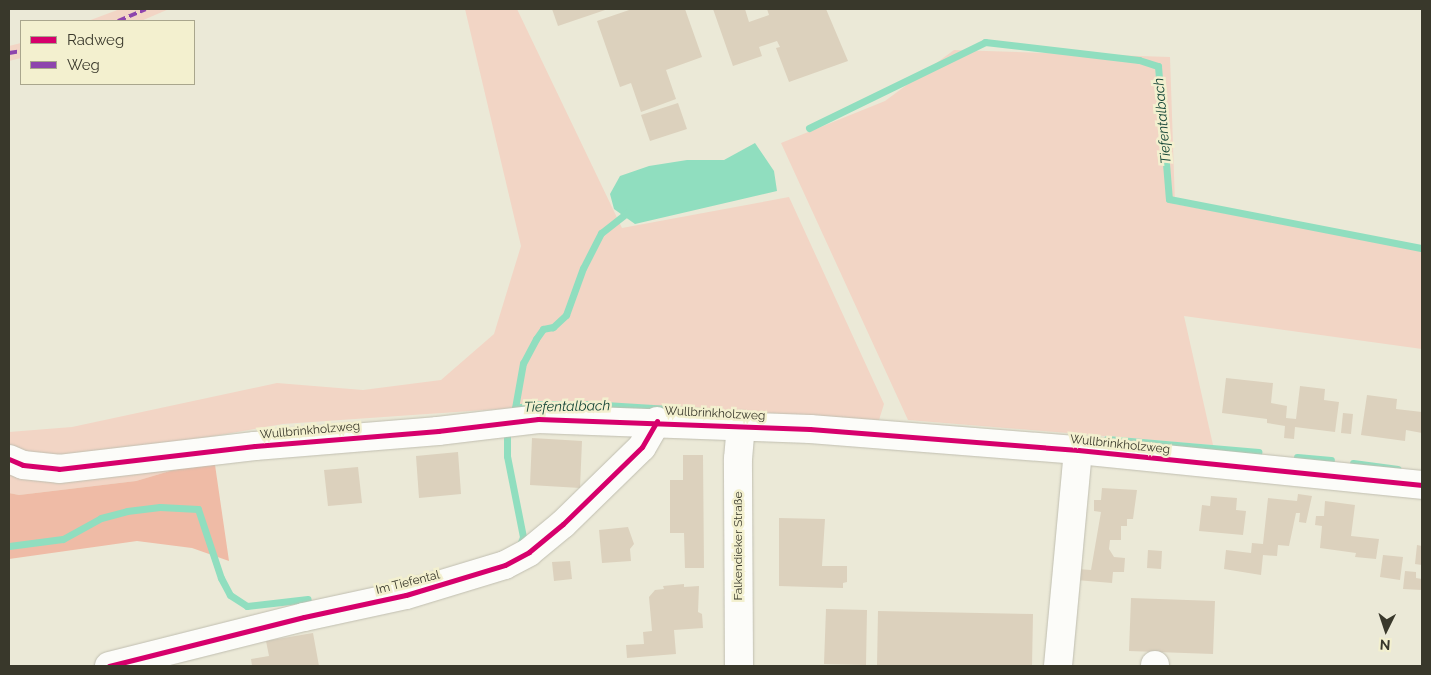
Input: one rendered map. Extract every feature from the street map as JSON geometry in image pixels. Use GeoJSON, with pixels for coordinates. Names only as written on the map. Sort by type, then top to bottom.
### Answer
{"type":"FeatureCollection","features":[{"type":"Feature","properties":{"kind":"street","name":"Wullbrinkholzweg"},"geometry":{"type":"LineString","coordinates":[[9,460],[23,465],[59,469],[255,446],[438,431],[538,419],[657,421],[741,425],[1078,450],[1422,486]]}},
{"type":"Feature","properties":{"kind":"street","name":"Im Tiefental"},"geometry":{"type":"LineString","coordinates":[[109,666],[304,617],[406,595],[505,565],[529,552],[563,524],[642,447],[657,421]]}},
{"type":"Feature","properties":{"kind":"street","name":"Falkendieker Straße"},"geometry":{"type":"LineString","coordinates":[[739,666],[738,459],[741,425]]}},
{"type":"Feature","properties":{"kind":"street"},"geometry":{"type":"LineString","coordinates":[[1058,666],[1078,450]]}},
{"type":"Feature","properties":{"kind":"shaded area"},"geometry":{"type":"Polygon","coordinates":[[[120,9],[169,9],[143,20],[91,20],[120,9]]]}},
{"type":"Feature","properties":{"kind":"shaded area"},"geometry":{"type":"Polygon","coordinates":[[[465,9],[517,9],[622,228],[789,197],[884,404],[879,420],[598,402],[283,424],[58,463],[9,453],[9,432],[72,427],[277,383],[363,390],[441,380],[494,334],[521,246],[465,9]]]}},
{"type":"Feature","properties":{"kind":"shaded area"},"geometry":{"type":"Polygon","coordinates":[[[20,43],[20,58],[9,61],[9,46],[20,43]]]}},
{"type":"Feature","properties":{"kind":"shaded area"},"geometry":{"type":"Polygon","coordinates":[[[954,50],[1170,57],[1175,204],[1422,250],[1422,349],[1184,316],[1213,445],[908,420],[781,143],[885,101],[954,50]]]}},
{"type":"Feature","properties":{"kind":"shaded area"},"geometry":{"type":"Polygon","coordinates":[[[755,143],[774,171],[777,191],[635,224],[614,209],[610,194],[620,176],[649,166],[687,160],[724,160],[755,143]]]}},
{"type":"Feature","properties":{"kind":"shaded area"},"geometry":{"type":"Polygon","coordinates":[[[214,458],[136,481],[19,495],[9,493],[9,469],[214,458]]]}},
{"type":"Feature","properties":{"kind":"shaded area"},"geometry":{"type":"Polygon","coordinates":[[[214,458],[229,561],[192,548],[137,541],[9,559],[9,493],[19,495],[136,481],[214,458]]]}},
{"type":"Feature","properties":{"kind":"building"},"geometry":{"type":"Polygon","coordinates":[[[552,9],[608,9],[558,26],[552,9]]]}},
{"type":"Feature","properties":{"kind":"building"},"geometry":{"type":"Polygon","coordinates":[[[632,9],[685,9],[702,57],[666,70],[676,99],[641,112],[631,83],[620,87],[597,21],[632,9]]]}},
{"type":"Feature","properties":{"kind":"building"},"geometry":{"type":"Polygon","coordinates":[[[713,9],[745,9],[749,22],[769,15],[767,9],[826,9],[848,61],[789,82],[776,48],[780,47],[777,41],[759,47],[762,56],[733,66],[713,9]]]}},
{"type":"Feature","properties":{"kind":"building"},"geometry":{"type":"Polygon","coordinates":[[[678,103],[687,129],[650,141],[641,115],[678,103]]]}},
{"type":"Feature","properties":{"kind":"building"},"geometry":{"type":"Polygon","coordinates":[[[1226,378],[1273,383],[1271,403],[1287,406],[1286,418],[1296,419],[1300,386],[1325,389],[1324,400],[1339,402],[1335,432],[1295,427],[1294,439],[1284,438],[1285,426],[1267,423],[1267,419],[1222,413],[1226,378]]]}},
{"type":"Feature","properties":{"kind":"building"},"geometry":{"type":"Polygon","coordinates":[[[1367,395],[1397,399],[1396,409],[1422,412],[1422,433],[1406,430],[1405,441],[1361,435],[1367,395]]]}},
{"type":"Feature","properties":{"kind":"building"},"geometry":{"type":"Polygon","coordinates":[[[1343,413],[1353,414],[1351,434],[1341,433],[1343,413]]]}},
{"type":"Feature","properties":{"kind":"building"},"geometry":{"type":"Polygon","coordinates":[[[532,438],[582,441],[580,488],[530,485],[532,438]]]}},
{"type":"Feature","properties":{"kind":"building"},"geometry":{"type":"Polygon","coordinates":[[[458,452],[461,494],[419,498],[416,456],[458,452]]]}},
{"type":"Feature","properties":{"kind":"building"},"geometry":{"type":"Polygon","coordinates":[[[683,455],[703,455],[704,568],[685,568],[684,533],[670,533],[670,480],[683,480],[683,455]]]}},
{"type":"Feature","properties":{"kind":"building"},"geometry":{"type":"Polygon","coordinates":[[[358,467],[362,503],[328,506],[324,470],[358,467]]]}},
{"type":"Feature","properties":{"kind":"building"},"geometry":{"type":"Polygon","coordinates":[[[1102,488],[1137,490],[1133,519],[1127,519],[1127,526],[1121,526],[1121,540],[1110,540],[1109,549],[1114,557],[1125,558],[1124,572],[1113,572],[1112,583],[1076,580],[1077,569],[1091,570],[1101,512],[1094,511],[1094,500],[1101,500],[1102,488]]]}},
{"type":"Feature","properties":{"kind":"building"},"geometry":{"type":"Polygon","coordinates":[[[1298,494],[1312,496],[1306,523],[1299,522],[1300,513],[1296,513],[1289,546],[1278,545],[1277,556],[1263,555],[1261,575],[1224,569],[1226,550],[1251,553],[1252,543],[1263,544],[1268,498],[1297,501],[1298,494]]]}},
{"type":"Feature","properties":{"kind":"building"},"geometry":{"type":"Polygon","coordinates":[[[1211,496],[1237,498],[1236,510],[1246,511],[1243,535],[1199,531],[1202,505],[1210,506],[1211,496]]]}},
{"type":"Feature","properties":{"kind":"building"},"geometry":{"type":"Polygon","coordinates":[[[1325,501],[1355,505],[1351,536],[1379,539],[1376,559],[1355,557],[1356,553],[1320,548],[1322,526],[1315,525],[1316,516],[1324,516],[1325,501]]]}},
{"type":"Feature","properties":{"kind":"building"},"geometry":{"type":"Polygon","coordinates":[[[779,518],[825,519],[822,566],[847,566],[847,582],[843,583],[843,588],[779,586],[779,518]]]}},
{"type":"Feature","properties":{"kind":"building"},"geometry":{"type":"Polygon","coordinates":[[[628,527],[634,544],[630,549],[631,561],[602,563],[599,530],[628,527]]]}},
{"type":"Feature","properties":{"kind":"building"},"geometry":{"type":"Polygon","coordinates":[[[1417,545],[1422,546],[1422,565],[1415,564],[1417,545]]]}},
{"type":"Feature","properties":{"kind":"building"},"geometry":{"type":"Polygon","coordinates":[[[1148,550],[1162,551],[1161,569],[1147,568],[1148,550]]]}},
{"type":"Feature","properties":{"kind":"building"},"geometry":{"type":"Polygon","coordinates":[[[1383,555],[1403,557],[1400,580],[1380,577],[1383,555]]]}},
{"type":"Feature","properties":{"kind":"building"},"geometry":{"type":"Polygon","coordinates":[[[570,561],[572,579],[554,581],[552,562],[570,561]]]}},
{"type":"Feature","properties":{"kind":"building"},"geometry":{"type":"Polygon","coordinates":[[[1405,571],[1416,572],[1416,578],[1422,579],[1422,590],[1403,589],[1405,571]]]}},
{"type":"Feature","properties":{"kind":"building"},"geometry":{"type":"Polygon","coordinates":[[[684,584],[684,587],[699,586],[698,612],[702,614],[703,628],[674,630],[676,654],[627,658],[626,645],[644,644],[643,632],[652,631],[649,597],[655,590],[664,589],[663,586],[684,584]]]}},
{"type":"Feature","properties":{"kind":"building"},"geometry":{"type":"Polygon","coordinates":[[[1131,598],[1215,601],[1213,654],[1129,651],[1131,598]]]}},
{"type":"Feature","properties":{"kind":"building"},"geometry":{"type":"Polygon","coordinates":[[[826,609],[867,610],[866,665],[824,664],[826,609]]]}},
{"type":"Feature","properties":{"kind":"building"},"geometry":{"type":"Polygon","coordinates":[[[878,611],[1033,614],[1032,666],[877,666],[878,611]]]}},
{"type":"Feature","properties":{"kind":"building"},"geometry":{"type":"Polygon","coordinates":[[[313,633],[319,666],[252,666],[251,659],[269,656],[266,641],[313,633]]]}},
{"type":"Feature","properties":{"kind":"waterway","name":"Tiefentalbach"},"geometry":{"type":"LineString","coordinates":[[809,128],[985,42],[1139,60],[1158,66],[1169,199],[1422,248]]}},
{"type":"Feature","properties":{"kind":"waterway","name":"Tiefentalbach"},"geometry":{"type":"LineString","coordinates":[[628,212],[601,233],[583,268],[566,315],[553,327],[543,329],[536,339],[523,363],[515,408],[537,404],[589,404],[717,412]]}},
{"type":"Feature","properties":{"kind":"waterway","name":"Tiefentalbach"},"geometry":{"type":"LineString","coordinates":[[507,436],[507,456],[523,537],[520,545]]}},
{"type":"Feature","properties":{"kind":"waterway","name":"Tiefentalbach"},"geometry":{"type":"LineString","coordinates":[[1107,439],[1258,452]]}},
{"type":"Feature","properties":{"kind":"waterway","name":"Tiefentalbach"},"geometry":{"type":"LineString","coordinates":[[1297,457],[1331,460]]}},
{"type":"Feature","properties":{"kind":"waterway","name":"Tiefentalbach"},"geometry":{"type":"LineString","coordinates":[[1353,463],[1398,469]]}},
{"type":"Feature","properties":{"kind":"waterway","name":"Tiefentalbach"},"geometry":{"type":"LineString","coordinates":[[9,546],[63,539],[101,518],[127,511],[160,507],[198,509],[221,578],[230,595],[247,606],[308,599]]}},
{"type":"Feature","properties":{"kind":"marked path"},"geometry":{"type":"LineString","coordinates":[[120,20],[146,9]]}},
{"type":"Feature","properties":{"kind":"marked path"},"geometry":{"type":"LineString","coordinates":[[9,53],[20,51]]}},
{"type":"Feature","properties":{"kind":"cycle path"},"geometry":{"type":"LineString","coordinates":[[9,459],[23,465],[59,469],[255,446],[438,431],[538,419],[810,429],[1078,450],[1422,485]]}},
{"type":"Feature","properties":{"kind":"cycle path"},"geometry":{"type":"LineString","coordinates":[[109,666],[304,617],[406,595],[505,565],[529,552],[563,524],[642,447],[657,421]]}}]}
